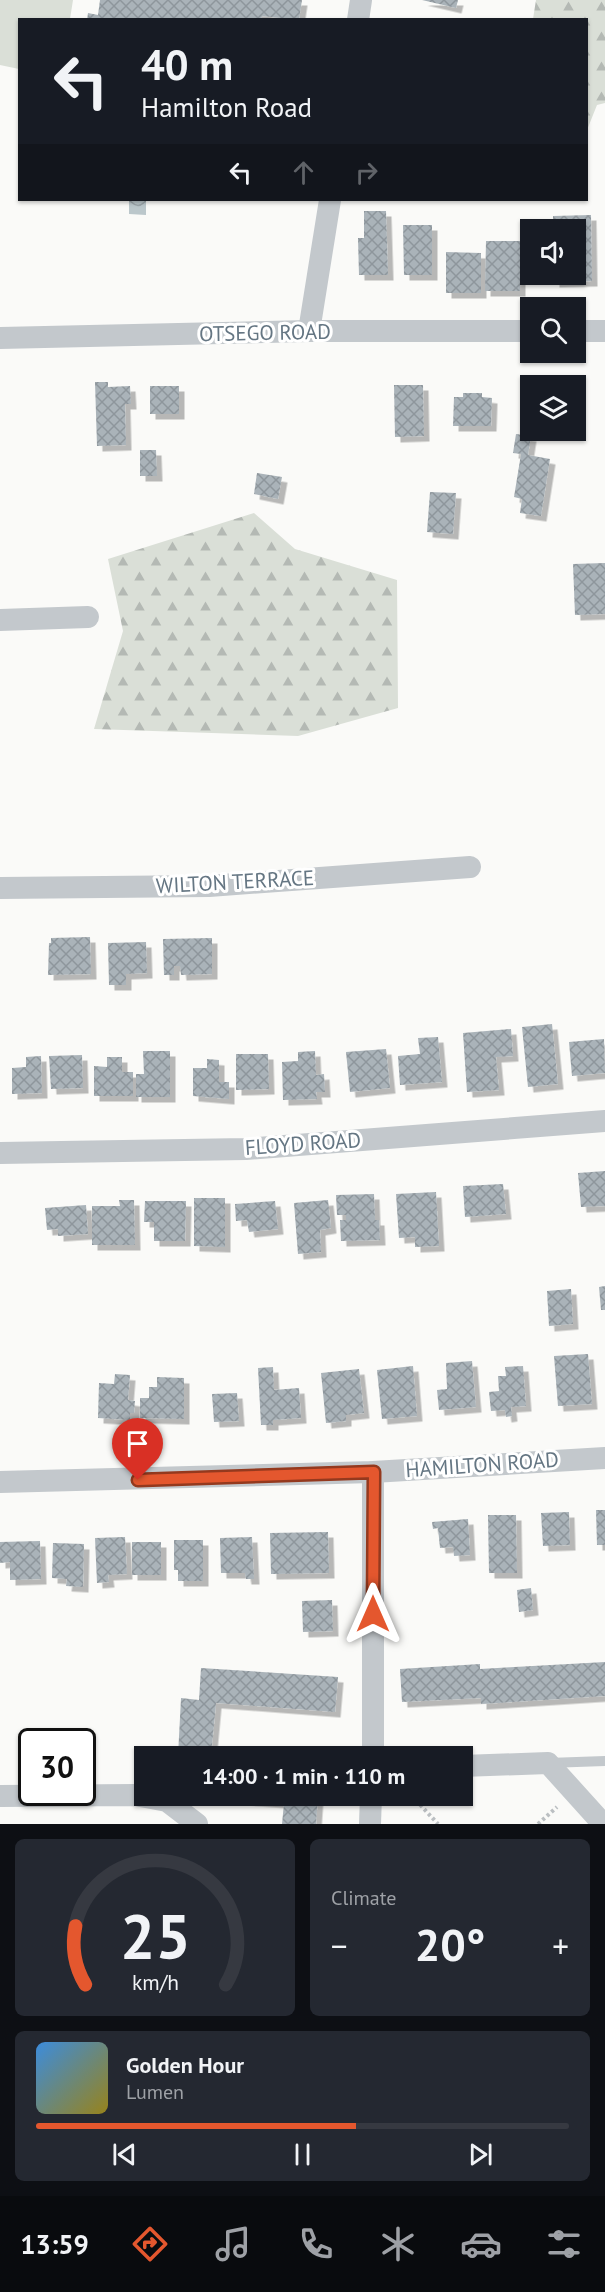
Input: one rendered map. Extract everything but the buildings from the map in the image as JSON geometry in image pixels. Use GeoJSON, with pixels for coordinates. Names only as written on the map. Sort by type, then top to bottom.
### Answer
{"type":"FeatureCollection","features":[{"type":"Feature","properties":{"kind":"street"},"geometry":{"type":"LineString","coordinates":[[358,18],[361,0]]}},
{"type":"Feature","properties":{"kind":"street"},"geometry":{"type":"LineString","coordinates":[[309,331],[330,201]]}},
{"type":"Feature","properties":{"kind":"street","name":"OTSEGO ROAD"},"geometry":{"type":"LineString","coordinates":[[0,338],[309,331],[520,331]]}},
{"type":"Feature","properties":{"kind":"street"},"geometry":{"type":"LineString","coordinates":[[586,331],[605,331]]}},
{"type":"Feature","properties":{"kind":"street"},"geometry":{"type":"LineString","coordinates":[[0,620],[88,617]]}},
{"type":"Feature","properties":{"kind":"street","name":"WILTON TERRACE"},"geometry":{"type":"LineString","coordinates":[[0,888],[209,886],[470,867]]}},
{"type":"Feature","properties":{"kind":"street","name":"FLOYD ROAD"},"geometry":{"type":"LineString","coordinates":[[0,1153],[246,1149],[605,1121]]}},
{"type":"Feature","properties":{"kind":"street","name":"HAMILTON ROAD"},"geometry":{"type":"LineString","coordinates":[[0,1482],[374,1472],[605,1458]]}},
{"type":"Feature","properties":{"kind":"street"},"geometry":{"type":"LineString","coordinates":[[373,1746],[374,1472]]}},
{"type":"Feature","properties":{"kind":"street"},"geometry":{"type":"LineString","coordinates":[[473,1765],[548,1762],[603,1824]]}},
{"type":"Feature","properties":{"kind":"street"},"geometry":{"type":"LineString","coordinates":[[0,1796],[135,1795],[167,1801],[197,1824]]}},
{"type":"Feature","properties":{"kind":"street"},"geometry":{"type":"LineString","coordinates":[[370,1824],[371,1806]]}},
{"type":"Feature","properties":{"kind":"lane"},"geometry":{"type":"LineString","coordinates":[[548,1762],[605,1761]]}},
{"type":"Feature","properties":{"kind":"path"},"geometry":{"type":"LineString","coordinates":[[421,1806],[438,1824]]}},
{"type":"Feature","properties":{"kind":"green space"},"geometry":{"type":"Polygon","coordinates":[[[0,0],[73,0],[70,18],[18,18],[18,69],[0,65],[0,0]]]}},
{"type":"Feature","properties":{"kind":"green space"},"geometry":{"type":"Polygon","coordinates":[[[536,0],[605,0],[605,103],[597,105],[588,128],[588,18],[533,18],[536,0]]]}},
{"type":"Feature","properties":{"kind":"green space"},"geometry":{"type":"Polygon","coordinates":[[[254,513],[295,549],[397,580],[398,708],[298,736],[94,729],[123,631],[108,559],[254,513]]]}},
{"type":"Feature","properties":{"kind":"water"},"geometry":{"type":"Polygon","coordinates":[[[129,201],[146,201],[146,215],[129,214],[129,201]]]}},
{"type":"Feature","properties":{"kind":"route"},"geometry":{"type":"LineString","coordinates":[[138,1480],[374,1472],[373,1614]]}}]}
